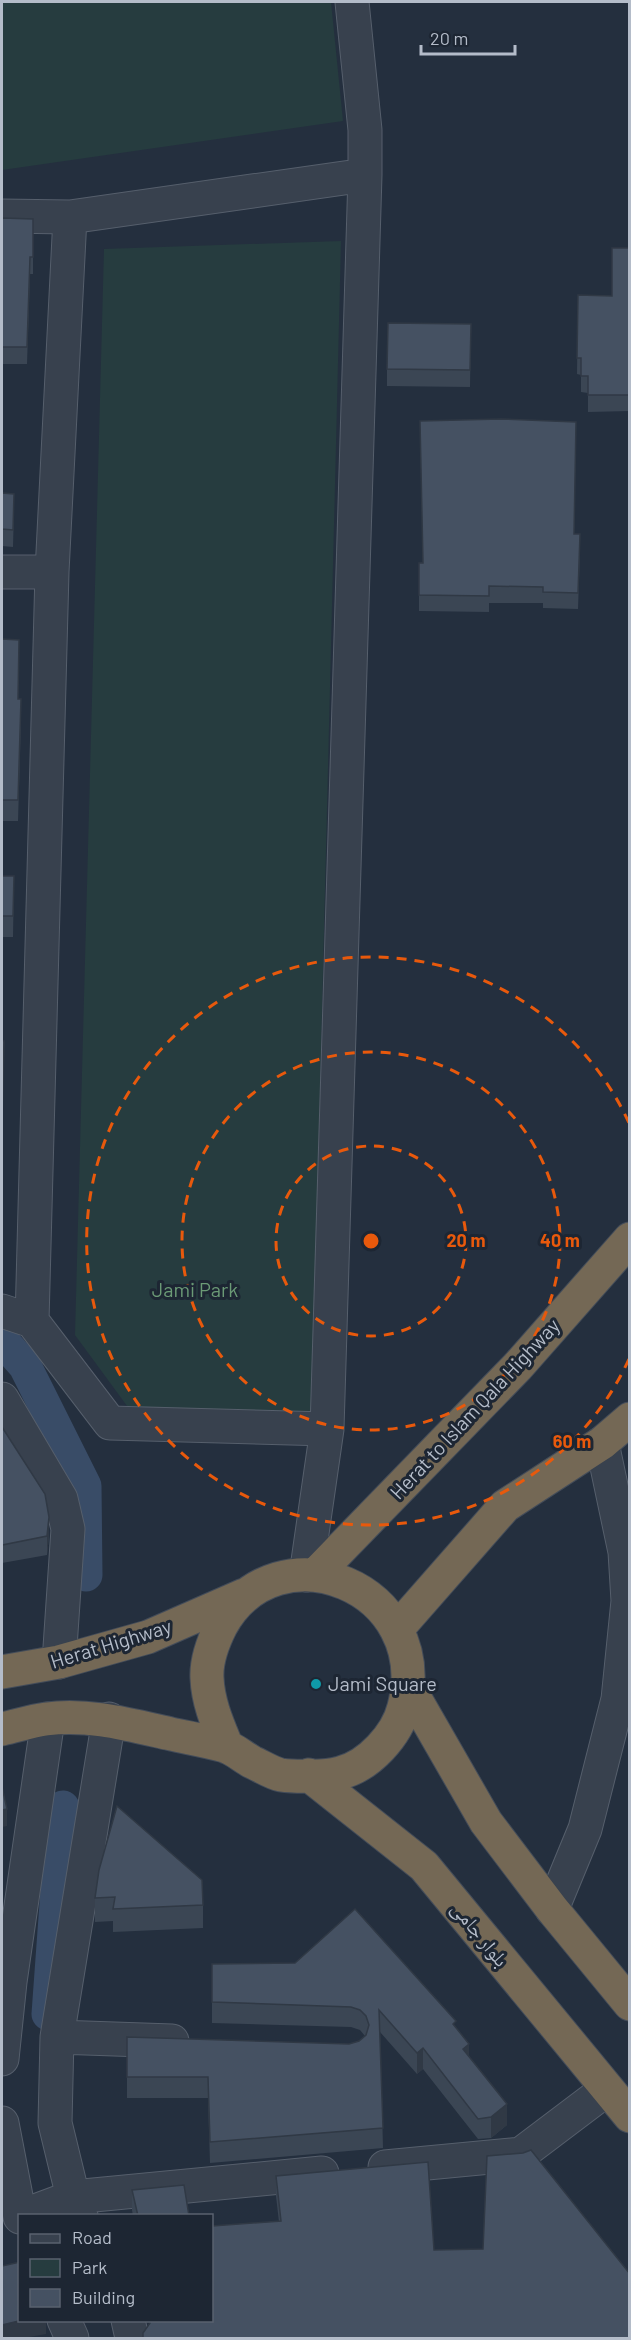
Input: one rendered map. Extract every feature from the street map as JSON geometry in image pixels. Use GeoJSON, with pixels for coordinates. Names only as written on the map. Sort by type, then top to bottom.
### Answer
{"type":"FeatureCollection","features":[{"type":"Feature","properties":{"kind":"highway","name":"Herat to Islam Qala Highway"},"geometry":{"type":"LineString","coordinates":[[311,1575],[518,1366],[630,1239]]}},
{"type":"Feature","properties":{"kind":"highway"},"geometry":{"type":"LineString","coordinates":[[397,1629],[506,1506],[602,1443],[630,1419]]}},
{"type":"Feature","properties":{"kind":"highway"},"geometry":{"type":"LineString","coordinates":[[2,1729],[48,1719],[109,1719],[227,1747],[280,1775],[341,1773],[366,1760],[387,1740],[402,1716],[409,1688],[407,1658],[397,1629],[377,1602],[348,1584],[311,1575],[277,1580],[251,1592],[228,1615],[212,1644],[207,1676],[212,1709],[227,1747]]}},
{"type":"Feature","properties":{"kind":"highway","name":"Herat Highway"},"geometry":{"type":"LineString","coordinates":[[2,1672],[59,1662],[148,1637],[251,1592]]}},
{"type":"Feature","properties":{"kind":"highway"},"geometry":{"type":"LineString","coordinates":[[409,1688],[486,1822],[552,1909],[630,2004]]}},
{"type":"Feature","properties":{"kind":"highway","name":"بلوار جامی"},"geometry":{"type":"LineString","coordinates":[[309,1775],[424,1866],[630,2116]]}},
{"type":"Feature","properties":{"kind":"street"},"geometry":{"type":"LineString","coordinates":[[311,1575],[327,1429],[366,175],[365,130],[352,2]]}},
{"type":"Feature","properties":{"kind":"street"},"geometry":{"type":"LineString","coordinates":[[2,216],[70,217],[366,175]]}},
{"type":"Feature","properties":{"kind":"street"},"geometry":{"type":"LineString","coordinates":[[32,1321],[52,572],[70,217]]}},
{"type":"Feature","properties":{"kind":"street"},"geometry":{"type":"LineString","coordinates":[[2,572],[52,572]]}},
{"type":"Feature","properties":{"kind":"street"},"geometry":{"type":"LineString","coordinates":[[2,1311],[32,1321],[110,1423],[327,1429]]}},
{"type":"Feature","properties":{"kind":"street"},"geometry":{"type":"LineString","coordinates":[[2,1399],[61,1499],[68,1529],[59,1662]]}},
{"type":"Feature","properties":{"kind":"street"},"geometry":{"type":"LineString","coordinates":[[552,1909],[585,1829],[619,1688],[628,1600],[625,1552],[602,1443]]}},
{"type":"Feature","properties":{"kind":"street"},"geometry":{"type":"LineString","coordinates":[[2,2059],[10,1982],[48,1719]]}},
{"type":"Feature","properties":{"kind":"street"},"geometry":{"type":"LineString","coordinates":[[77,2206],[55,2123],[57,2037],[109,1719]]}},
{"type":"Feature","properties":{"kind":"street"},"geometry":{"type":"LineString","coordinates":[[57,2037],[198,2041]]}},
{"type":"Feature","properties":{"kind":"street"},"geometry":{"type":"LineString","coordinates":[[31,2214],[77,2206],[521,2154],[607,2089]]}},
{"type":"Feature","properties":{"kind":"street"},"geometry":{"type":"LineString","coordinates":[[2,2122],[20,2214]]}},
{"type":"Feature","properties":{"kind":"street"},"geometry":{"type":"LineString","coordinates":[[65,2322],[72,2338]]}},
{"type":"Feature","properties":{"kind":"street"},"geometry":{"type":"LineString","coordinates":[[128,2322],[132,2338]]}},
{"type":"Feature","properties":{"kind":"green space"},"geometry":{"type":"Polygon","coordinates":[[[2,2],[331,2],[343,121],[2,170],[2,2]]]}},
{"type":"Feature","properties":{"kind":"green space","name":"Jami Park"},"geometry":{"type":"Polygon","coordinates":[[[341,241],[312,1415],[130,1410],[75,1335],[104,249],[341,241]]]}},
{"type":"Feature","properties":{"kind":"building"},"geometry":{"type":"Polygon","coordinates":[[[2,218],[33,219],[27,347],[2,347],[2,218]]]}},
{"type":"Feature","properties":{"kind":"building"},"geometry":{"type":"Polygon","coordinates":[[[612,248],[630,248],[630,395],[588,395],[588,376],[581,376],[581,358],[577,358],[578,295],[612,296],[612,248]]]}},
{"type":"Feature","properties":{"kind":"building"},"geometry":{"type":"Polygon","coordinates":[[[388,323],[471,324],[470,370],[387,369],[388,323]]]}},
{"type":"Feature","properties":{"kind":"building"},"geometry":{"type":"Polygon","coordinates":[[[501,419],[576,422],[574,534],[580,534],[578,593],[543,592],[543,587],[489,586],[489,596],[419,595],[419,563],[423,563],[420,421],[501,419]]]}},
{"type":"Feature","properties":{"kind":"building"},"geometry":{"type":"Polygon","coordinates":[[[2,493],[14,494],[13,530],[2,529],[2,493]]]}},
{"type":"Feature","properties":{"kind":"building"},"geometry":{"type":"Polygon","coordinates":[[[2,639],[19,640],[18,699],[21,699],[18,800],[2,800],[2,639]]]}},
{"type":"Feature","properties":{"kind":"building"},"geometry":{"type":"Polygon","coordinates":[[[2,876],[14,876],[13,916],[2,916],[2,876]]]}},
{"type":"Feature","properties":{"kind":"building"},"geometry":{"type":"Polygon","coordinates":[[[2,1041],[4,1041],[2,1121],[2,1041]]]}},
{"type":"Feature","properties":{"kind":"building"},"geometry":{"type":"Polygon","coordinates":[[[2,1427],[45,1494],[49,1517],[47,1536],[2,1545],[2,1427]]]}},
{"type":"Feature","properties":{"kind":"building"},"geometry":{"type":"Polygon","coordinates":[[[2,1787],[7,1809],[2,1810],[2,1787]]]}},
{"type":"Feature","properties":{"kind":"building"},"geometry":{"type":"Polygon","coordinates":[[[117,1806],[202,1880],[203,1905],[113,1909],[115,1897],[95,1898],[99,1870],[117,1806]]]}},
{"type":"Feature","properties":{"kind":"building"},"geometry":{"type":"Polygon","coordinates":[[[355,1909],[456,2021],[453,2024],[469,2044],[463,2049],[507,2104],[491,2117],[478,2119],[423,2048],[417,2053],[379,2010],[383,2128],[210,2142],[208,2077],[127,2077],[127,2037],[349,2044],[359,2041],[366,2035],[369,2025],[366,2016],[360,2010],[351,2007],[212,2002],[212,1964],[295,1963],[355,1909]]]}},
{"type":"Feature","properties":{"kind":"building"},"geometry":{"type":"Polygon","coordinates":[[[531,2150],[630,2274],[630,2338],[143,2338],[143,2333],[150,2322],[213,2322],[213,2226],[281,2221],[276,2176],[428,2162],[434,2250],[483,2249],[487,2156],[523,2153],[531,2150]]]}},
{"type":"Feature","properties":{"kind":"building"},"geometry":{"type":"Polygon","coordinates":[[[184,2185],[189,2214],[138,2214],[132,2190],[184,2185]]]}},
{"type":"Feature","properties":{"kind":"building"},"geometry":{"type":"Polygon","coordinates":[[[18,2262],[18,2321],[2,2325],[2,2266],[18,2262]]]}},
{"type":"Feature","properties":{"kind":"waterway"},"geometry":{"type":"LineString","coordinates":[[2,1340],[25,1366],[85,1486],[86,1575]]}},
{"type":"Feature","properties":{"kind":"waterway"},"geometry":{"type":"LineString","coordinates":[[48,2014],[63,1807]]}},
{"type":"Feature","properties":{"kind":"place","name":"Jami Square"},"geometry":{"type":"Point","coordinates":[316,1684]}}]}
